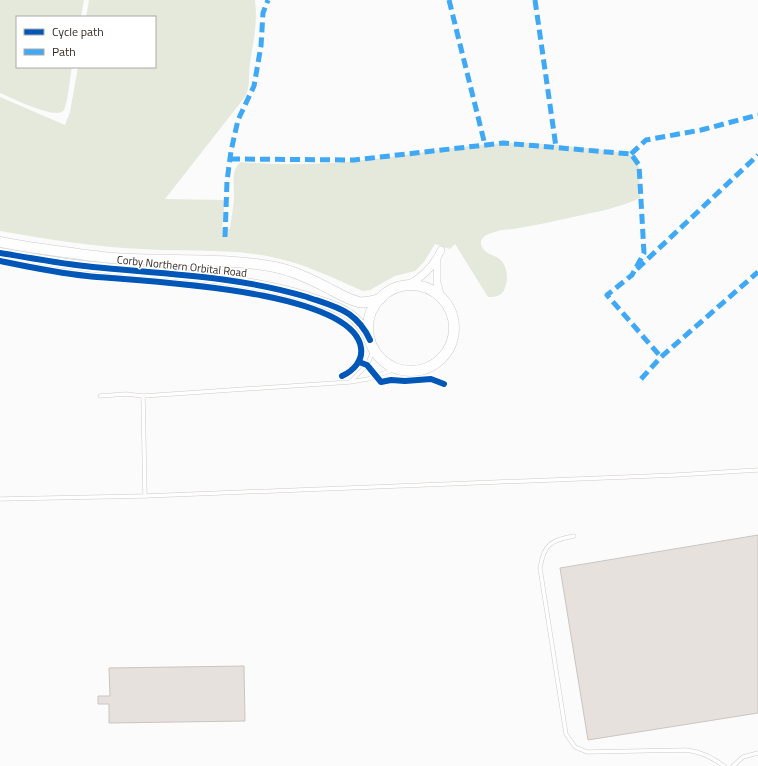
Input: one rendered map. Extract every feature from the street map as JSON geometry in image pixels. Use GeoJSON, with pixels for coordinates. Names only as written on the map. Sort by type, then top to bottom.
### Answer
{"type":"FeatureCollection","features":[{"type":"Feature","properties":{"kind":"street","name":"Corby Northern Orbital Road"},"geometry":{"type":"LineString","coordinates":[[0,242],[52,251],[123,259],[229,261],[253,263],[277,267],[300,275],[359,302],[368,302],[380,299]]}},
{"type":"Feature","properties":{"kind":"street"},"geometry":{"type":"LineString","coordinates":[[441,250],[438,258],[436,283],[441,297]]}},
{"type":"Feature","properties":{"kind":"street","name":"Corby Northern Orbital Road"},"geometry":{"type":"LineString","coordinates":[[0,253],[54,263],[217,278],[256,284],[287,291],[337,308],[348,314],[365,329],[372,344]]}},
{"type":"Feature","properties":{"kind":"street"},"geometry":{"type":"LineString","coordinates":[[406,286],[422,276],[438,258]]}},
{"type":"Feature","properties":{"kind":"street"},"geometry":{"type":"LineString","coordinates":[[406,286],[419,286],[430,290],[441,297],[449,307],[453,319],[454,332],[451,345],[444,356],[433,365],[422,370],[410,371],[398,368],[384,360],[372,344],[369,325],[372,311],[380,299],[396,288],[406,286]]}},
{"type":"Feature","properties":{"kind":"lane"},"geometry":{"type":"LineString","coordinates":[[350,382],[367,365],[372,344]]}},
{"type":"Feature","properties":{"kind":"lane"},"geometry":{"type":"LineString","coordinates":[[100,396],[126,394],[143,396],[350,382],[368,379],[398,368]]}},
{"type":"Feature","properties":{"kind":"lane"},"geometry":{"type":"LineString","coordinates":[[143,396],[145,496]]}},
{"type":"Feature","properties":{"kind":"lane"},"geometry":{"type":"LineString","coordinates":[[0,499],[145,496],[758,470]]}},
{"type":"Feature","properties":{"kind":"lane"},"geometry":{"type":"LineString","coordinates":[[574,536],[561,538],[550,543],[542,554],[540,568],[566,734],[575,747],[587,752],[686,750],[698,752],[724,766]]}},
{"type":"Feature","properties":{"kind":"lane"},"geometry":{"type":"LineString","coordinates":[[732,766],[743,757],[758,753]]}},
{"type":"Feature","properties":{"kind":"shaded area"},"geometry":{"type":"Polygon","coordinates":[[[0,0],[84,0],[81,16],[16,16],[16,68],[72,68],[68,96],[64,110],[60,113],[43,111],[0,93],[0,0]]]}},
{"type":"Feature","properties":{"kind":"shaded area"},"geometry":{"type":"Polygon","coordinates":[[[89,0],[255,0],[256,25],[247,93],[165,199],[225,200],[222,228],[230,229],[234,198],[234,172],[241,162],[302,164],[343,162],[483,145],[526,143],[551,145],[619,152],[633,156],[639,167],[640,198],[607,209],[516,229],[501,230],[485,236],[481,240],[484,250],[501,260],[507,275],[505,288],[502,293],[498,296],[491,297],[488,297],[455,244],[450,249],[435,244],[424,262],[415,271],[395,276],[370,290],[363,291],[318,271],[295,263],[256,254],[223,251],[158,250],[88,245],[0,231],[0,97],[65,125],[70,112],[78,68],[156,68],[156,16],[86,16],[89,0]]]}},
{"type":"Feature","properties":{"kind":"building"},"geometry":{"type":"Polygon","coordinates":[[[758,535],[758,713],[588,740],[560,568],[758,535]]]}},
{"type":"Feature","properties":{"kind":"building"},"geometry":{"type":"Polygon","coordinates":[[[244,666],[245,721],[109,723],[109,704],[98,704],[98,696],[110,696],[109,668],[244,666]]]}},
{"type":"Feature","properties":{"kind":"marked path"},"geometry":{"type":"LineString","coordinates":[[225,237],[227,181],[231,151],[238,120],[254,86],[261,46],[263,13],[268,0]]}},
{"type":"Feature","properties":{"kind":"marked path"},"geometry":{"type":"LineString","coordinates":[[449,0],[485,145]]}},
{"type":"Feature","properties":{"kind":"marked path"},"geometry":{"type":"LineString","coordinates":[[535,0],[556,147]]}},
{"type":"Feature","properties":{"kind":"marked path"},"geometry":{"type":"LineString","coordinates":[[631,154],[646,140],[701,130],[758,115]]}},
{"type":"Feature","properties":{"kind":"marked path"},"geometry":{"type":"LineString","coordinates":[[230,159],[354,160],[503,143],[631,154],[639,165],[644,253],[632,275],[607,295],[661,357]]}},
{"type":"Feature","properties":{"kind":"marked path"},"geometry":{"type":"LineString","coordinates":[[637,269],[758,155]]}},
{"type":"Feature","properties":{"kind":"marked path"},"geometry":{"type":"LineString","coordinates":[[641,379],[661,357],[758,272]]}},
{"type":"Feature","properties":{"kind":"cycle path"},"geometry":{"type":"LineString","coordinates":[[0,253],[81,266],[228,280],[281,290],[329,304],[344,311],[359,322],[370,340]]}},
{"type":"Feature","properties":{"kind":"cycle path"},"geometry":{"type":"LineString","coordinates":[[0,261],[76,275],[193,285],[239,291],[283,300],[322,312],[349,328],[361,348],[359,361],[350,371],[342,376]]}},
{"type":"Feature","properties":{"kind":"cycle path"},"geometry":{"type":"LineString","coordinates":[[359,362],[367,365],[381,382],[391,380],[405,381],[431,379],[444,384]]}}]}
